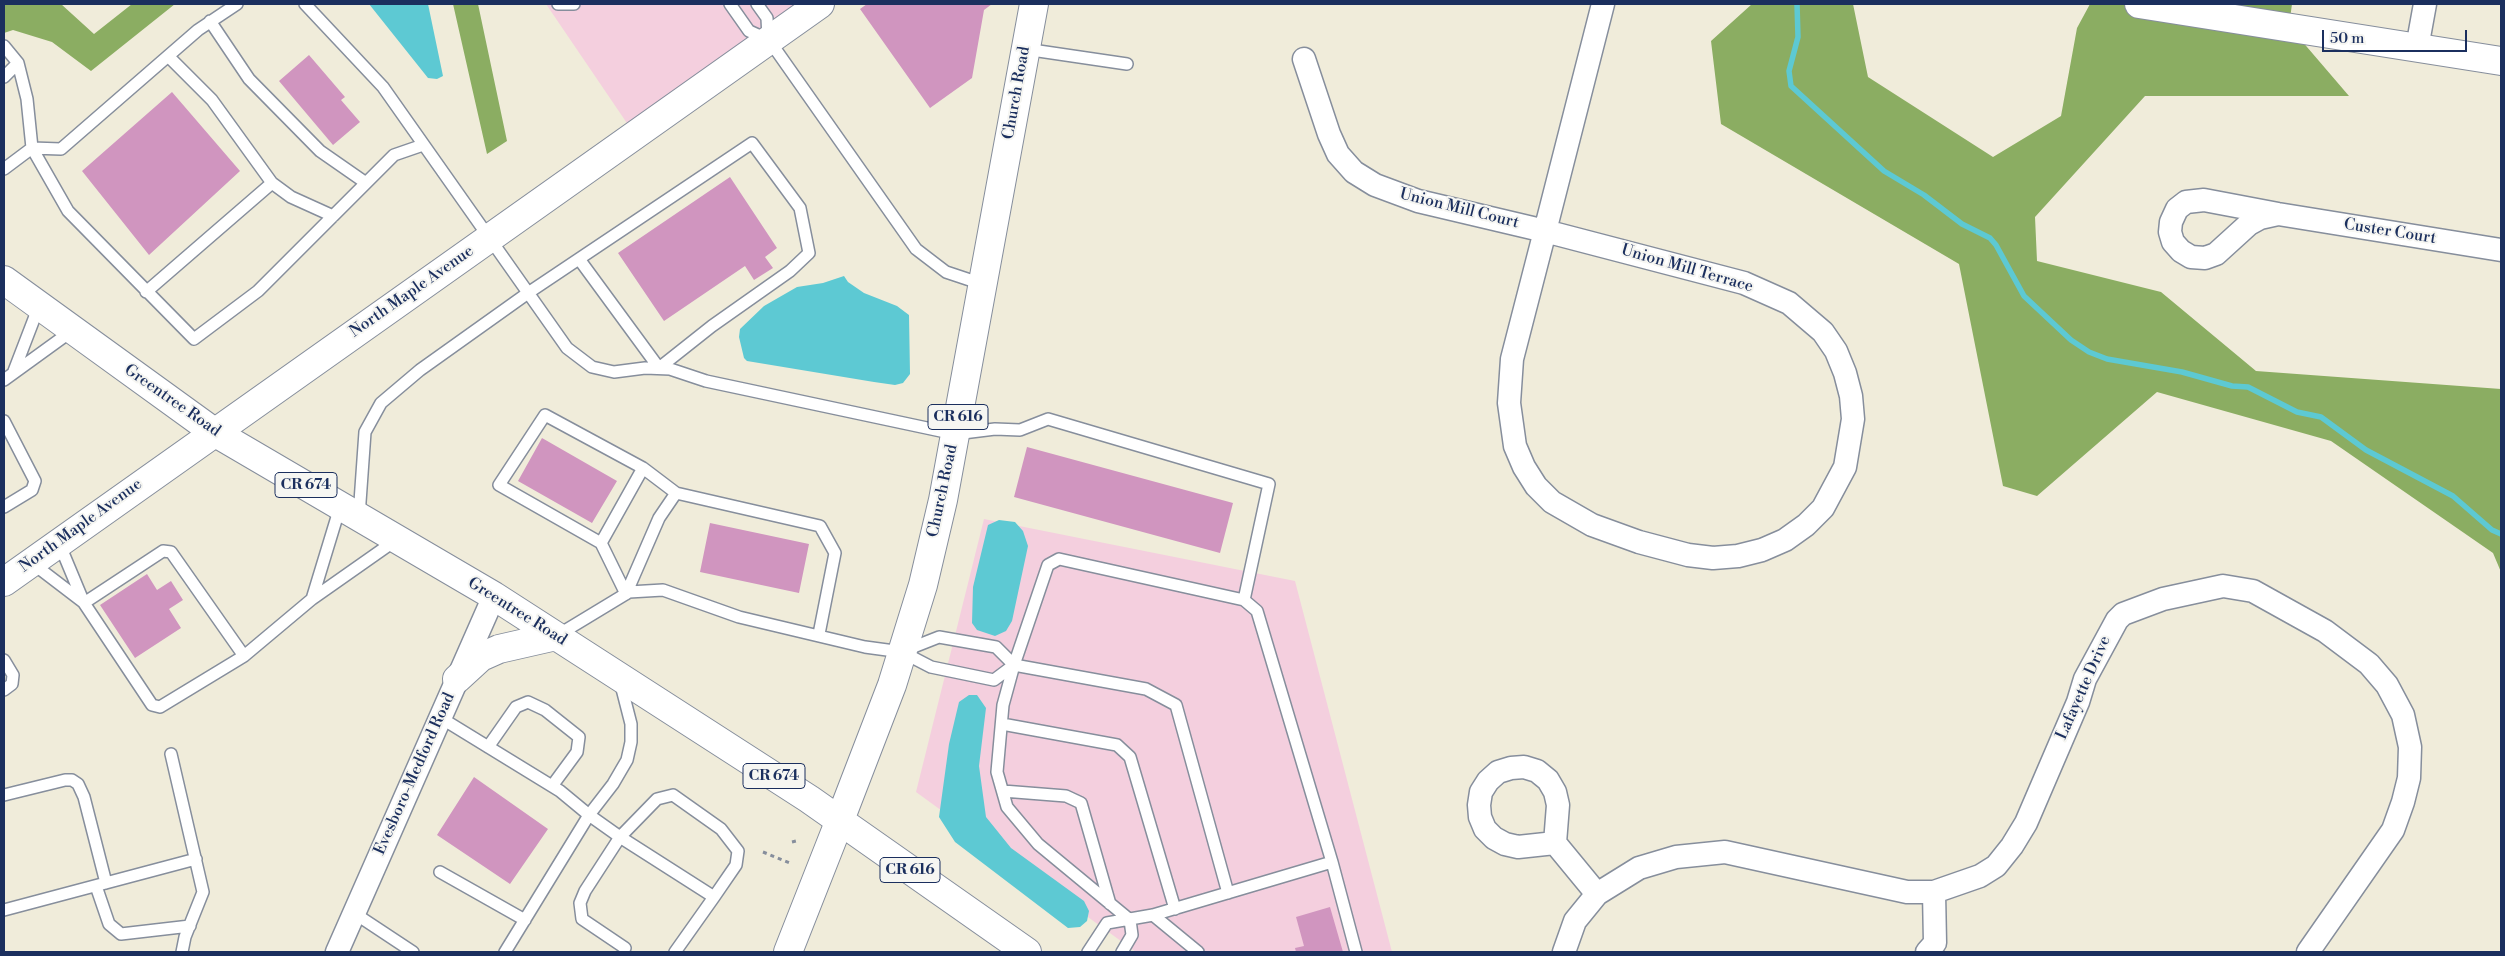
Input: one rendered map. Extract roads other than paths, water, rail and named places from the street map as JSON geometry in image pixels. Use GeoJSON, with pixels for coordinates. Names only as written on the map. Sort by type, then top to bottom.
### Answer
{"type":"FeatureCollection","features":[{"type":"Feature","properties":{"kind":"main road","name":"North Maple Avenue"},"geometry":{"type":"LineString","coordinates":[[5,578],[820,4]]}},
{"type":"Feature","properties":{"kind":"main road","name":"Church Road"},"geometry":{"type":"LineString","coordinates":[[840,820],[892,685],[923,585],[955,434],[1034,4]]}},
{"type":"Feature","properties":{"kind":"main road"},"geometry":{"type":"LineString","coordinates":[[2139,4],[2501,61]]}},
{"type":"Feature","properties":{"kind":"main road","name":"Greentree Road"},"geometry":{"type":"LineString","coordinates":[[4,280],[214,432],[494,596],[840,820],[1026,952]]}},
{"type":"Feature","properties":{"kind":"main road"},"geometry":{"type":"LineString","coordinates":[[457,679],[480,657],[499,649],[556,636]]}},
{"type":"Feature","properties":{"kind":"main road"},"geometry":{"type":"LineString","coordinates":[[788,952],[840,820]]}},
{"type":"Feature","properties":{"kind":"street","name":"Union Mill Terrace"},"geometry":{"type":"LineString","coordinates":[[1545,231],[1744,283],[1788,303],[1823,332],[1836,351],[1845,373],[1854,419],[1845,467],[1823,508],[1806,525],[1785,540],[1762,550],[1738,556],[1714,558],[1688,555],[1639,542],[1592,525],[1552,502],[1536,486],[1524,467],[1515,446],[1508,403],[1512,359],[1603,4]]}},
{"type":"Feature","properties":{"kind":"street"},"geometry":{"type":"LineString","coordinates":[[2417,48],[2425,4]]}},
{"type":"Feature","properties":{"kind":"street","name":"Union Mill Court"},"geometry":{"type":"LineString","coordinates":[[1304,58],[1329,134],[1338,154],[1354,172],[1374,184],[1418,201],[1545,231]]}},
{"type":"Feature","properties":{"kind":"street","name":"Custer Court"},"geometry":{"type":"LineString","coordinates":[[2278,214],[2501,250]]}},
{"type":"Feature","properties":{"kind":"street","name":"Lafayette Drive"},"geometry":{"type":"LineString","coordinates":[[1564,952],[1575,921],[1597,894],[1645,866],[1676,856],[1714,852],[1744,856],[1908,892],[1934,892],[1980,876],[1996,866],[2012,846],[2030,815],[2078,702],[2085,679],[2117,620],[2123,614],[2134,609],[2187,592],[2222,586],[2234,586],[2253,591],[2305,618],[2370,664],[2387,685],[2403,715],[2410,747],[2409,778],[2403,802],[2392,830],[2308,952]]}},
{"type":"Feature","properties":{"kind":"street","name":"Evesboro-Medford Road"},"geometry":{"type":"LineString","coordinates":[[337,952],[494,596]]}},
{"type":"Feature","properties":{"kind":"street"},"geometry":{"type":"LineString","coordinates":[[1555,843],[1597,894]]}},
{"type":"Feature","properties":{"kind":"street"},"geometry":{"type":"LineString","coordinates":[[1934,892],[1935,949]]}},
{"type":"Feature","properties":{"kind":"lane"},"geometry":{"type":"LineString","coordinates":[[4,169],[32,148],[62,149],[168,56],[210,22],[237,4]]}},
{"type":"Feature","properties":{"kind":"lane"},"geometry":{"type":"LineString","coordinates":[[305,4],[383,87],[567,348],[592,367],[614,372],[659,368],[670,369],[706,381],[955,434],[995,429],[1020,430],[1048,419],[1268,484],[1244,600]]}},
{"type":"Feature","properties":{"kind":"lane"},"geometry":{"type":"LineString","coordinates":[[558,4],[574,4]]}},
{"type":"Feature","properties":{"kind":"lane"},"geometry":{"type":"LineString","coordinates":[[730,4],[749,31],[769,40]]}},
{"type":"Feature","properties":{"kind":"lane"},"geometry":{"type":"LineString","coordinates":[[757,4],[767,18],[769,40],[910,242],[930,262],[946,272],[982,284]]}},
{"type":"Feature","properties":{"kind":"lane"},"geometry":{"type":"LineString","coordinates":[[210,22],[249,79],[320,151],[366,183]]}},
{"type":"Feature","properties":{"kind":"lane"},"geometry":{"type":"LineString","coordinates":[[4,46],[18,63],[27,99],[32,148],[68,211],[194,339],[258,291],[394,155],[423,145]]}},
{"type":"Feature","properties":{"kind":"lane"},"geometry":{"type":"LineString","coordinates":[[1026,49],[1127,64]]}},
{"type":"Feature","properties":{"kind":"lane"},"geometry":{"type":"LineString","coordinates":[[168,56],[212,100],[272,183],[291,197],[333,216]]}},
{"type":"Feature","properties":{"kind":"lane"},"geometry":{"type":"LineString","coordinates":[[4,77],[18,63]]}},
{"type":"Feature","properties":{"kind":"lane"},"geometry":{"type":"LineString","coordinates":[[312,599],[349,510],[365,432],[381,403],[420,370],[528,293],[752,143],[800,208],[809,253],[790,271],[712,326],[659,368]]}},
{"type":"Feature","properties":{"kind":"lane"},"geometry":{"type":"LineString","coordinates":[[146,292],[272,183]]}},
{"type":"Feature","properties":{"kind":"lane"},"geometry":{"type":"LineString","coordinates":[[579,259],[659,368]]}},
{"type":"Feature","properties":{"kind":"lane"},"geometry":{"type":"LineString","coordinates":[[14,371],[39,306]]}},
{"type":"Feature","properties":{"kind":"lane"},"geometry":{"type":"LineString","coordinates":[[4,380],[73,330]]}},
{"type":"Feature","properties":{"kind":"lane"},"geometry":{"type":"LineString","coordinates":[[626,594],[601,543],[499,485],[546,415],[643,468],[676,493],[820,526],[835,552],[819,634]]}},
{"type":"Feature","properties":{"kind":"lane"},"geometry":{"type":"LineString","coordinates":[[4,421],[35,481],[32,490],[4,507]]}},
{"type":"Feature","properties":{"kind":"lane"},"geometry":{"type":"LineString","coordinates":[[601,543],[643,468]]}},
{"type":"Feature","properties":{"kind":"lane"},"geometry":{"type":"LineString","coordinates":[[626,594],[659,518],[676,493]]}},
{"type":"Feature","properties":{"kind":"lane"},"geometry":{"type":"LineString","coordinates":[[59,541],[84,603],[152,705],[160,707],[244,656],[312,599],[397,539]]}},
{"type":"Feature","properties":{"kind":"lane"},"geometry":{"type":"LineString","coordinates":[[84,603],[163,551],[171,552],[244,656]]}},
{"type":"Feature","properties":{"kind":"lane"},"geometry":{"type":"LineString","coordinates":[[1122,952],[1132,935],[1130,920],[1038,844],[1007,807],[996,772],[1003,705],[1014,665],[1048,565],[1060,559],[1244,600],[1257,611],[1332,862],[1356,952]]}},
{"type":"Feature","properties":{"kind":"lane"},"geometry":{"type":"LineString","coordinates":[[30,562],[84,603]]}},
{"type":"Feature","properties":{"kind":"lane"},"geometry":{"type":"LineString","coordinates":[[556,636],[626,594],[663,590],[739,617],[819,634],[864,647],[902,652],[931,667],[994,680],[1014,665]]}},
{"type":"Feature","properties":{"kind":"lane"},"geometry":{"type":"LineString","coordinates":[[902,652],[939,637],[996,647],[1014,665],[1146,689],[1176,705],[1228,893]]}},
{"type":"Feature","properties":{"kind":"lane"},"geometry":{"type":"LineString","coordinates":[[4,660],[14,675],[12,684],[4,690]]}},
{"type":"Feature","properties":{"kind":"lane"},"geometry":{"type":"LineString","coordinates":[[508,951],[589,815],[613,784],[627,760],[631,742],[630,724],[619,677]]}},
{"type":"Feature","properties":{"kind":"lane"},"geometry":{"type":"LineString","coordinates":[[488,747],[516,707],[528,702],[545,710],[579,737],[577,752],[552,786]]}},
{"type":"Feature","properties":{"kind":"lane"},"geometry":{"type":"LineString","coordinates":[[441,718],[552,786],[620,837],[714,897]]}},
{"type":"Feature","properties":{"kind":"lane"},"geometry":{"type":"LineString","coordinates":[[1002,724],[1118,745],[1130,757],[1175,909]]}},
{"type":"Feature","properties":{"kind":"lane"},"geometry":{"type":"LineString","coordinates":[[171,754],[203,892],[185,937],[182,952]]}},
{"type":"Feature","properties":{"kind":"lane"},"geometry":{"type":"LineString","coordinates":[[4,795],[65,780],[72,780],[78,784],[84,797],[109,924],[121,934],[190,926]]}},
{"type":"Feature","properties":{"kind":"lane"},"geometry":{"type":"LineString","coordinates":[[1003,791],[1066,796],[1081,803],[1110,904]]}},
{"type":"Feature","properties":{"kind":"lane"},"geometry":{"type":"LineString","coordinates":[[625,948],[582,918],[580,904],[585,891],[620,837],[657,799],[673,796],[721,829],[738,851],[736,865],[675,952]]}},
{"type":"Feature","properties":{"kind":"lane"},"geometry":{"type":"LineString","coordinates":[[4,910],[196,859]]}},
{"type":"Feature","properties":{"kind":"lane"},"geometry":{"type":"LineString","coordinates":[[1088,952],[1107,923],[1153,915],[1332,862]]}},
{"type":"Feature","properties":{"kind":"lane"},"geometry":{"type":"LineString","coordinates":[[440,872],[525,920]]}},
{"type":"Feature","properties":{"kind":"lane"},"geometry":{"type":"LineString","coordinates":[[354,913],[413,952]]}},
{"type":"Feature","properties":{"kind":"lane"},"geometry":{"type":"LineString","coordinates":[[1153,915],[1198,952]]}},
{"type":"Feature","properties":{"kind":"water"},"geometry":{"type":"Polygon","coordinates":[[[369,4],[428,4],[443,76],[437,79],[428,78],[369,4]]]}},
{"type":"Feature","properties":{"kind":"water"},"geometry":{"type":"Polygon","coordinates":[[[844,276],[848,282],[864,293],[897,306],[909,315],[910,374],[903,383],[895,385],[874,382],[747,361],[744,358],[739,337],[740,329],[764,306],[797,287],[823,283],[844,276]]]}},
{"type":"Feature","properties":{"kind":"water"},"geometry":{"type":"Polygon","coordinates":[[[999,520],[1015,522],[1023,531],[1028,546],[1012,621],[1006,631],[995,636],[977,630],[972,623],[973,587],[988,525],[999,520]]]}},
{"type":"Feature","properties":{"kind":"water"},"geometry":{"type":"Polygon","coordinates":[[[969,695],[977,695],[986,708],[979,766],[986,817],[1011,848],[1084,901],[1089,911],[1087,921],[1080,927],[1068,928],[955,842],[939,817],[949,744],[959,702],[969,695]]]}},
{"type":"Feature","properties":{"kind":"waterway"},"geometry":{"type":"LineString","coordinates":[[1797,4],[1798,37],[1789,71],[1791,86],[1884,171],[1924,195],[1962,224],[1990,238],[1996,245],[2024,296],[2071,340],[2089,352],[2107,359],[2182,372],[2232,386],[2248,387],[2297,412],[2321,417],[2366,450],[2453,496],[2492,530],[2501,534]]}}]}
